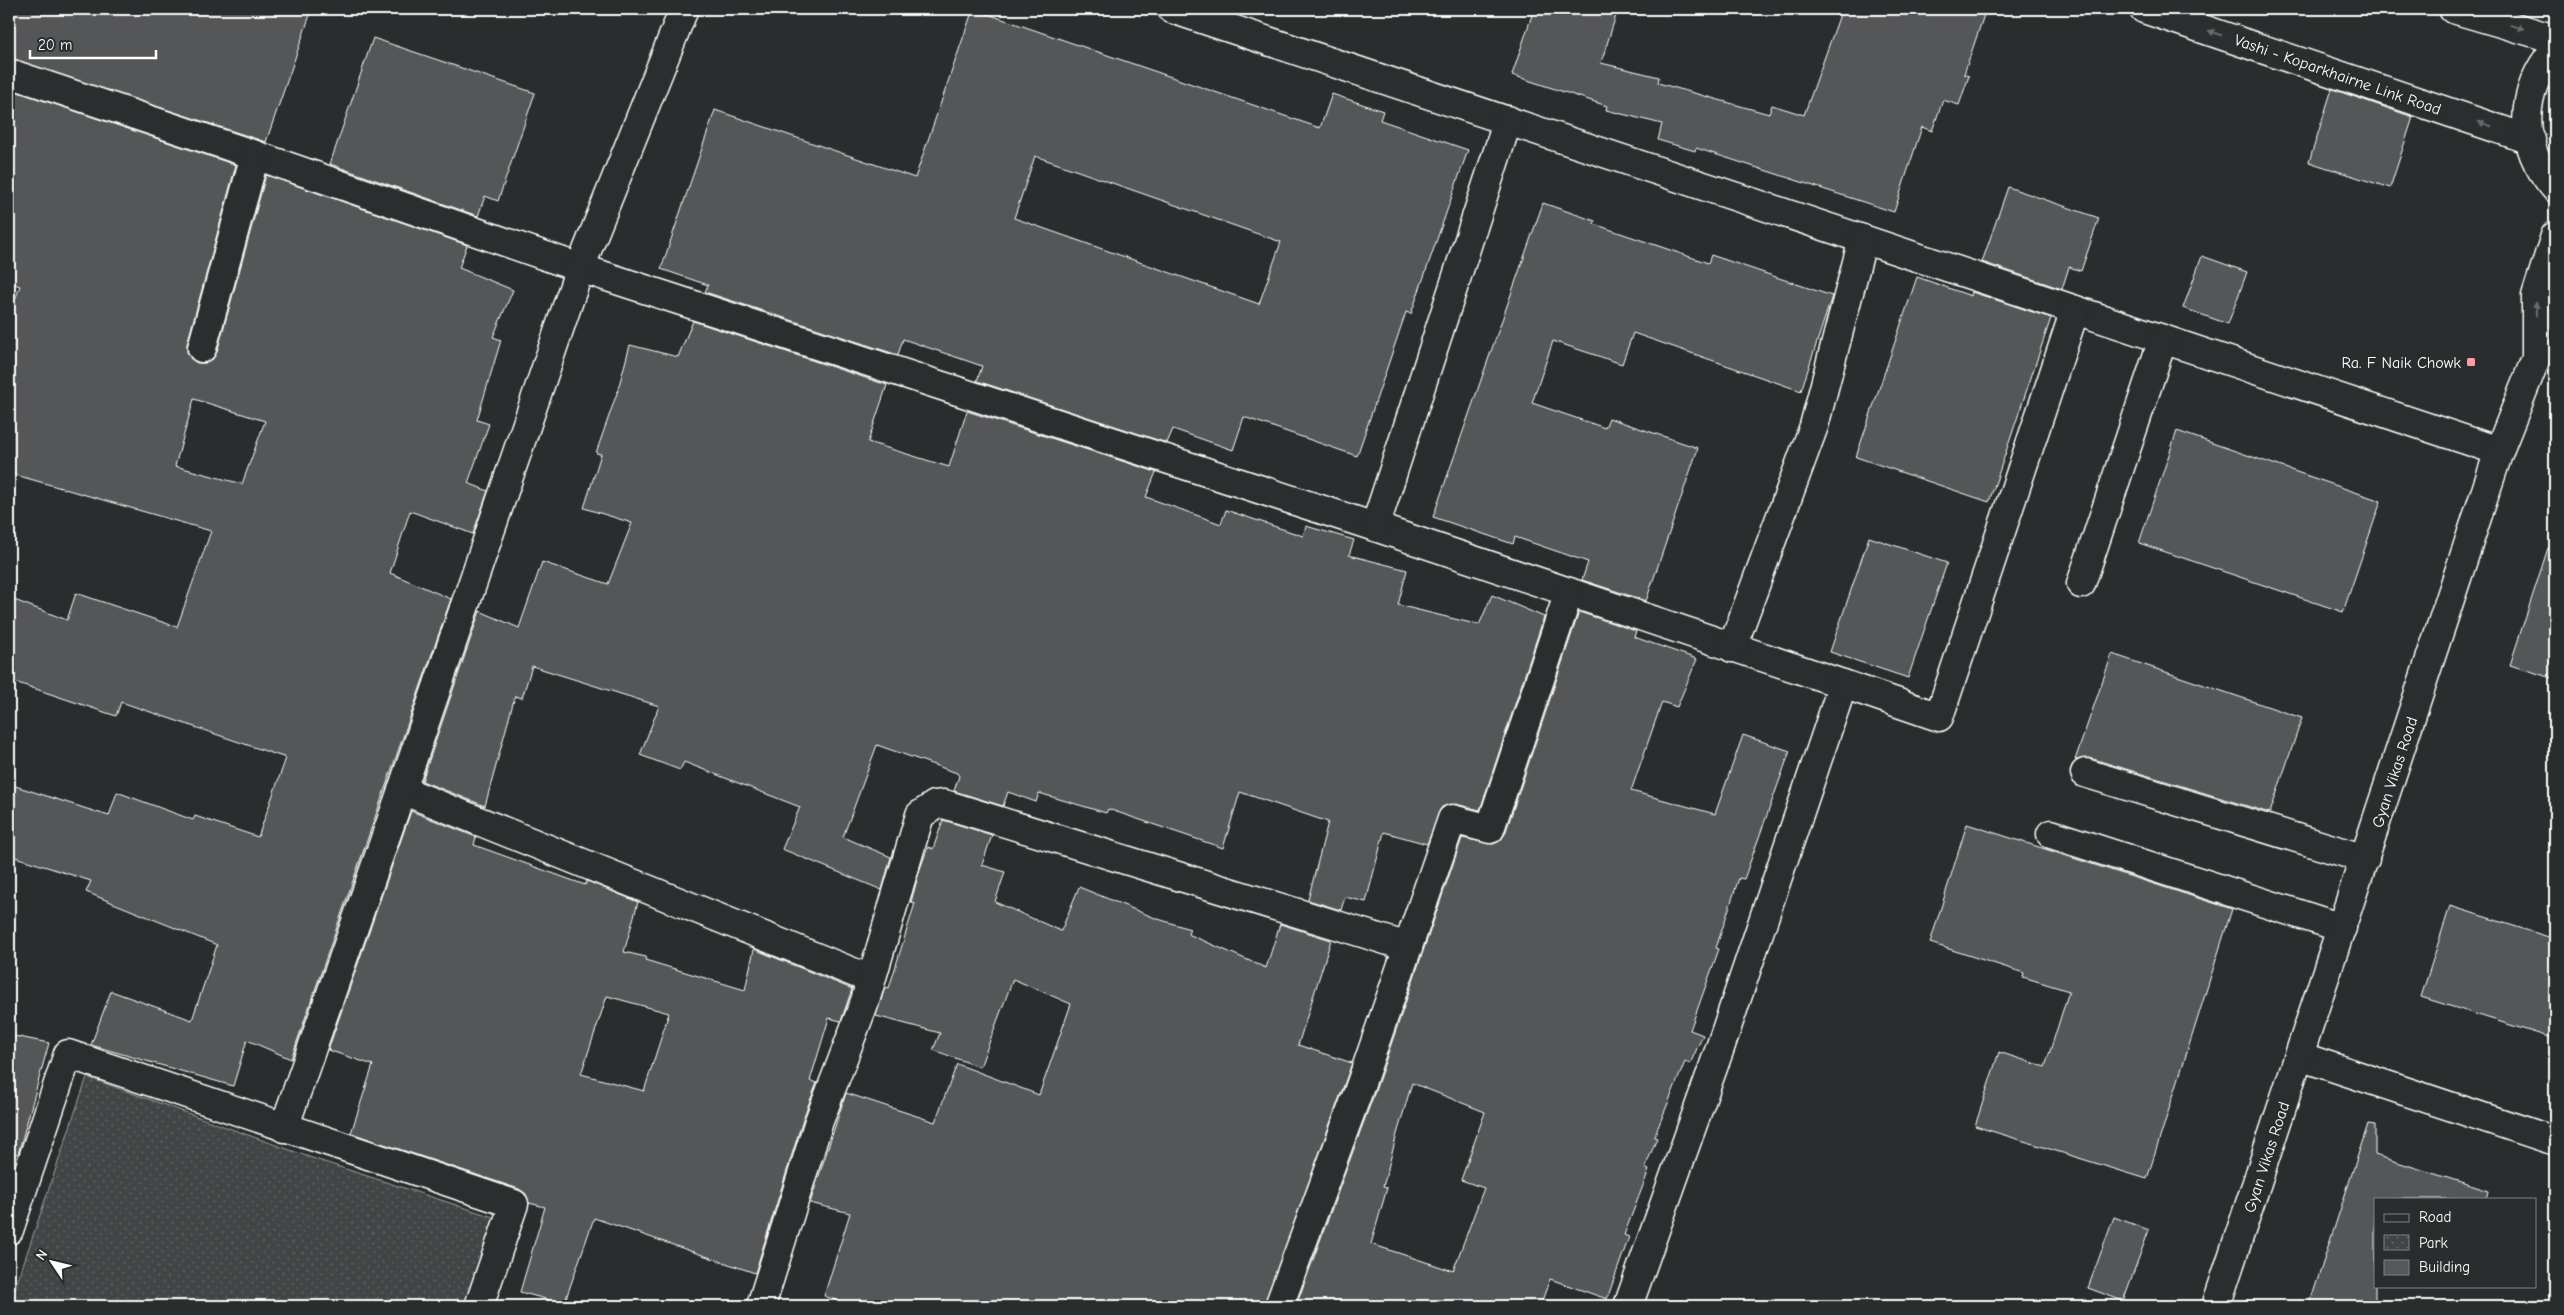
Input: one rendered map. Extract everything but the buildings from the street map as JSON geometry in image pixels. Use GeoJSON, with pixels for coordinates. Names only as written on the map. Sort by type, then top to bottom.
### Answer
{"type":"FeatureCollection","features":[{"type":"Feature","properties":{"kind":"street"},"geometry":{"type":"LineString","coordinates":[[284,1128],[402,790],[580,268],[684,9]]}},
{"type":"Feature","properties":{"kind":"street"},"geometry":{"type":"LineString","coordinates":[[1172,9],[2499,451]]}},
{"type":"Feature","properties":{"kind":"street","name":"Vashi - Koparkhairne Link Road"},"geometry":{"type":"LineString","coordinates":[[2144,9],[2531,140]]}},
{"type":"Feature","properties":{"kind":"street"},"geometry":{"type":"LineString","coordinates":[[2453,9],[2555,39]]}},
{"type":"Feature","properties":{"kind":"street"},"geometry":{"type":"LineString","coordinates":[[2555,49],[2536,77],[2530,93],[2527,126],[2536,159],[2555,188]]}},
{"type":"Feature","properties":{"kind":"street"},"geometry":{"type":"LineString","coordinates":[[9,73],[255,155],[580,268],[1375,527],[1939,717],[2075,310]]}},
{"type":"Feature","properties":{"kind":"street"},"geometry":{"type":"LineString","coordinates":[[1375,527],[1508,120]]}},
{"type":"Feature","properties":{"kind":"street"},"geometry":{"type":"LineString","coordinates":[[202,348],[255,155]]}},
{"type":"Feature","properties":{"kind":"street","name":"Gyan Vikas Road"},"geometry":{"type":"LineString","coordinates":[[2216,1306],[2499,451],[2536,358],[2536,296],[2555,236]]}},
{"type":"Feature","properties":{"kind":"street"},"geometry":{"type":"LineString","coordinates":[[1732,648],[1814,426],[1863,239]]}},
{"type":"Feature","properties":{"kind":"street"},"geometry":{"type":"LineString","coordinates":[[2081,584],[2163,339]]}},
{"type":"Feature","properties":{"kind":"street"},"geometry":{"type":"LineString","coordinates":[[2536,358],[2555,339]]}},
{"type":"Feature","properties":{"kind":"street"},"geometry":{"type":"LineString","coordinates":[[1279,1306],[1452,818],[1490,829],[1569,592]]}},
{"type":"Feature","properties":{"kind":"street"},"geometry":{"type":"LineString","coordinates":[[1628,1306],[1720,1048],[1842,684]]}},
{"type":"Feature","properties":{"kind":"street"},"geometry":{"type":"LineString","coordinates":[[2085,773],[2365,859]]}},
{"type":"Feature","properties":{"kind":"street"},"geometry":{"type":"LineString","coordinates":[[402,790],[870,979]]}},
{"type":"Feature","properties":{"kind":"street"},"geometry":{"type":"LineString","coordinates":[[761,1306],[819,1121],[865,1001],[920,815],[935,805],[944,804],[1408,946]]}},
{"type":"Feature","properties":{"kind":"street"},"geometry":{"type":"LineString","coordinates":[[2051,834],[2342,928]]}},
{"type":"Feature","properties":{"kind":"street"},"geometry":{"type":"LineString","coordinates":[[9,1230],[68,1054],[514,1204],[480,1306]]}},
{"type":"Feature","properties":{"kind":"street"},"geometry":{"type":"LineString","coordinates":[[2299,1056],[2555,1141]]}},
{"type":"Feature","properties":{"kind":"green space"},"geometry":{"type":"Polygon","coordinates":[[[87,1077],[312,1158],[499,1219],[468,1306],[9,1306],[87,1077]]]}},
{"type":"Feature","properties":{"kind":"place","name":"Ra. F Naik Chowk"},"geometry":{"type":"Point","coordinates":[2471,362]}}]}
